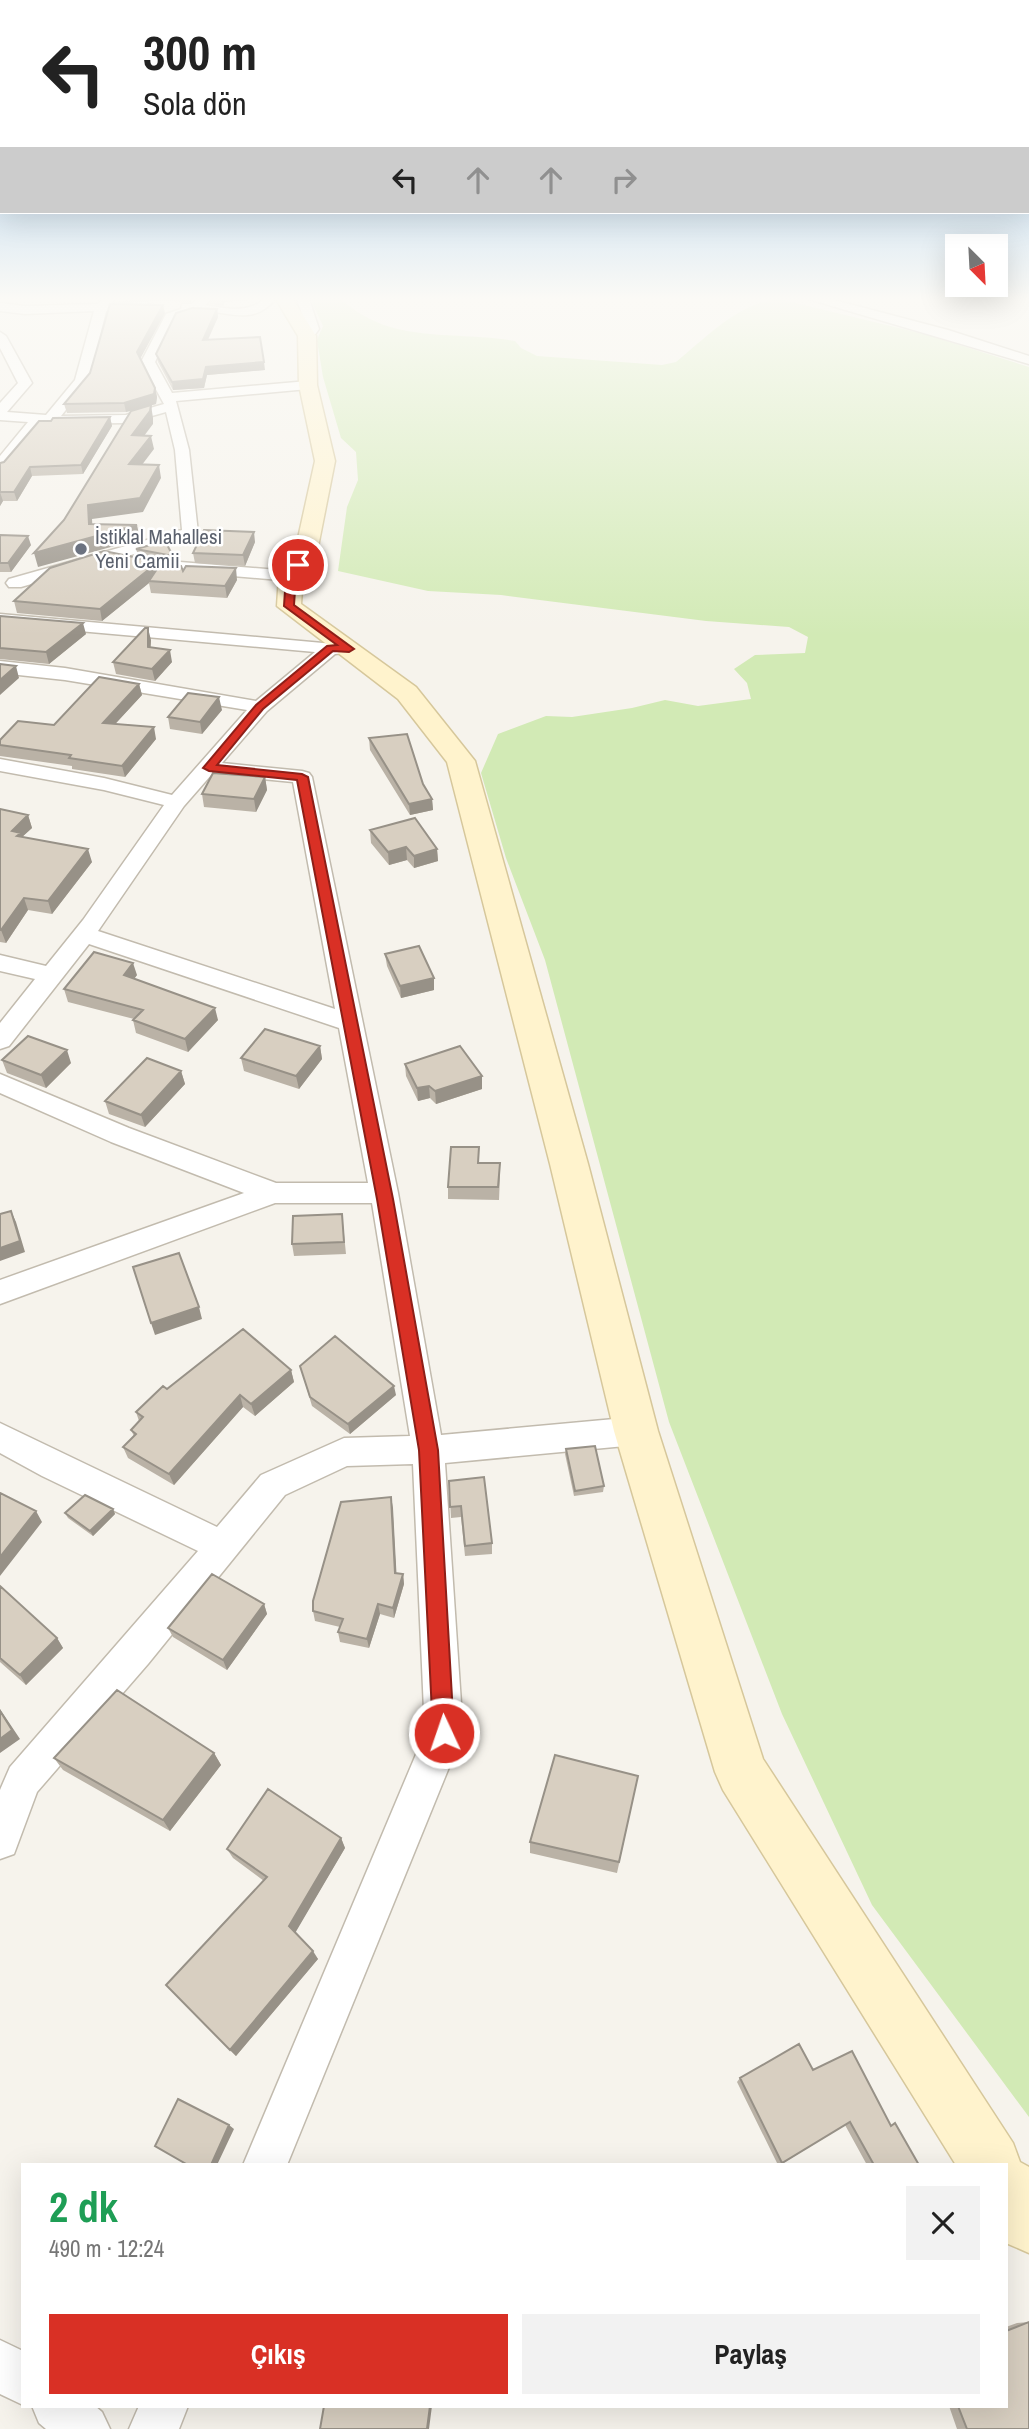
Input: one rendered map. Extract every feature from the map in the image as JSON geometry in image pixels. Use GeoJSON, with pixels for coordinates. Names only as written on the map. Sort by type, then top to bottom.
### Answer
{"type":"FeatureCollection","features":[{"type":"Feature","properties":{"kind":"street"},"geometry":{"type":"LineString","coordinates":[[0,466],[54,409]]}},
{"type":"Feature","properties":{"kind":"street"},"geometry":{"type":"LineString","coordinates":[[0,414],[43,420],[127,419],[151,409]]}},
{"type":"Feature","properties":{"kind":"street"},"geometry":{"type":"LineString","coordinates":[[15,583],[190,533],[182,450],[172,409]]}},
{"type":"Feature","properties":{"kind":"street"},"geometry":{"type":"LineString","coordinates":[[313,409],[325,461],[306,552],[291,576],[289,606],[340,649],[407,693],[461,761],[566,1151],[636,1431],[741,1772],[990,2163]]}},
{"type":"Feature","properties":{"kind":"street"},"geometry":{"type":"LineString","coordinates":[[113,441],[127,419]]}},
{"type":"Feature","properties":{"kind":"street"},"geometry":{"type":"LineString","coordinates":[[0,611],[33,556]]}},
{"type":"Feature","properties":{"kind":"street"},"geometry":{"type":"LineString","coordinates":[[110,556],[131,563],[184,569],[291,576]]}},
{"type":"Feature","properties":{"kind":"street"},"geometry":{"type":"LineString","coordinates":[[0,619],[340,649]]}},
{"type":"Feature","properties":{"kind":"street"},"geometry":{"type":"LineString","coordinates":[[0,1040],[84,934],[177,802],[260,707],[340,649]]}},
{"type":"Feature","properties":{"kind":"street"},"geometry":{"type":"LineString","coordinates":[[0,667],[65,674],[260,707]]}},
{"type":"Feature","properties":{"kind":"street"},"geometry":{"type":"LineString","coordinates":[[0,787],[9,767],[104,784],[177,802]]}},
{"type":"Feature","properties":{"kind":"street"},"geometry":{"type":"LineString","coordinates":[[209,768],[302,777],[384,1192],[429,1450],[444,1733],[266,2163]]}},
{"type":"Feature","properties":{"kind":"street"},"geometry":{"type":"LineString","coordinates":[[84,934],[351,1023]]}},
{"type":"Feature","properties":{"kind":"street"},"geometry":{"type":"LineString","coordinates":[[0,963],[51,975]]}},
{"type":"Feature","properties":{"kind":"street"},"geometry":{"type":"LineString","coordinates":[[0,1083],[120,1135],[274,1193]]}},
{"type":"Feature","properties":{"kind":"street"},"geometry":{"type":"LineString","coordinates":[[0,1292],[274,1193],[384,1192]]}},
{"type":"Feature","properties":{"kind":"street"},"geometry":{"type":"LineString","coordinates":[[0,1840],[23,1780],[273,1485],[344,1452],[429,1450],[636,1431]]}},
{"type":"Feature","properties":{"kind":"street"},"geometry":{"type":"LineString","coordinates":[[0,1437],[53,1466],[223,1545]]}},
{"type":"Feature","properties":{"kind":"street"},"geometry":{"type":"LineString","coordinates":[[1008,2190],[1029,2222]]}},
{"type":"Feature","properties":{"kind":"street"},"geometry":{"type":"LineString","coordinates":[[0,2364],[21,2380]]}},
{"type":"Feature","properties":{"kind":"street"},"geometry":{"type":"LineString","coordinates":[[59,2408],[85,2429]]}},
{"type":"Feature","properties":{"kind":"street"},"geometry":{"type":"LineString","coordinates":[[154,2429],[163,2408]]}},
{"type":"Feature","properties":{"kind":"green space"},"geometry":{"type":"Polygon","coordinates":[[[333,409],[1029,409],[1029,2117],[872,1905],[782,1714],[669,1422],[545,960],[506,858],[481,773],[498,734],[546,716],[572,717],[665,700],[698,706],[751,699],[747,683],[734,669],[755,655],[805,653],[808,637],[789,627],[706,621],[501,595],[428,591],[338,571],[347,507],[358,480],[356,452],[341,438],[333,409]]]}},
{"type":"Feature","properties":{"kind":"building"},"geometry":{"type":"Polygon","coordinates":[[[150,409],[132,435],[151,436],[129,464],[159,465],[140,498],[88,505],[89,524],[137,525],[34,553],[64,520],[131,411],[150,409]]]}},
{"type":"Feature","properties":{"kind":"building"},"geometry":{"type":"Polygon","coordinates":[[[110,417],[81,465],[30,467],[14,492],[0,492],[0,463],[4,462],[39,421],[51,421],[53,418],[110,417]]]}},
{"type":"Feature","properties":{"kind":"building"},"geometry":{"type":"Polygon","coordinates":[[[204,530],[254,532],[243,555],[193,553],[204,530]]]}},
{"type":"Feature","properties":{"kind":"building"},"geometry":{"type":"Polygon","coordinates":[[[0,535],[28,536],[8,563],[0,563],[0,535]]]}},
{"type":"Feature","properties":{"kind":"building"},"geometry":{"type":"Polygon","coordinates":[[[165,541],[173,556],[136,549],[165,541]]]}},
{"type":"Feature","properties":{"kind":"building"},"geometry":{"type":"Polygon","coordinates":[[[104,551],[158,562],[100,609],[14,601],[50,568],[104,551]]]}},
{"type":"Feature","properties":{"kind":"building"},"geometry":{"type":"Polygon","coordinates":[[[161,563],[181,566],[183,571],[186,566],[236,568],[225,586],[149,581],[161,563]]]}},
{"type":"Feature","properties":{"kind":"building"},"geometry":{"type":"Polygon","coordinates":[[[0,616],[83,623],[46,652],[0,648],[0,616]]]}},
{"type":"Feature","properties":{"kind":"building"},"geometry":{"type":"Polygon","coordinates":[[[148,628],[148,647],[170,650],[152,669],[113,662],[148,628]]]}},
{"type":"Feature","properties":{"kind":"building"},"geometry":{"type":"Polygon","coordinates":[[[0,664],[16,666],[0,680],[0,664]]]}},
{"type":"Feature","properties":{"kind":"building"},"geometry":{"type":"Polygon","coordinates":[[[99,677],[139,684],[103,723],[154,727],[122,766],[69,758],[71,755],[0,745],[0,740],[18,721],[54,725],[99,677]]]}},
{"type":"Feature","properties":{"kind":"building"},"geometry":{"type":"Polygon","coordinates":[[[188,693],[219,697],[200,722],[168,717],[188,693]]]}},
{"type":"Feature","properties":{"kind":"building"},"geometry":{"type":"Polygon","coordinates":[[[407,734],[423,784],[432,799],[409,804],[369,738],[407,734]]]}},
{"type":"Feature","properties":{"kind":"building"},"geometry":{"type":"Polygon","coordinates":[[[213,773],[265,777],[254,799],[202,794],[213,773]]]}},
{"type":"Feature","properties":{"kind":"building"},"geometry":{"type":"Polygon","coordinates":[[[0,809],[28,815],[12,831],[21,833],[17,836],[88,849],[48,901],[24,898],[1,930],[0,930],[0,809]]]}},
{"type":"Feature","properties":{"kind":"building"},"geometry":{"type":"Polygon","coordinates":[[[415,818],[437,849],[414,856],[406,847],[388,852],[370,830],[415,818]]]}},
{"type":"Feature","properties":{"kind":"building"},"geometry":{"type":"Polygon","coordinates":[[[419,946],[434,978],[400,986],[385,954],[419,946]]]}},
{"type":"Feature","properties":{"kind":"building"},"geometry":{"type":"Polygon","coordinates":[[[94,952],[133,963],[124,975],[215,1008],[185,1039],[133,1020],[143,1010],[64,989],[94,952]]]}},
{"type":"Feature","properties":{"kind":"building"},"geometry":{"type":"Polygon","coordinates":[[[265,1029],[320,1046],[296,1076],[241,1058],[265,1029]]]}},
{"type":"Feature","properties":{"kind":"building"},"geometry":{"type":"Polygon","coordinates":[[[28,1036],[67,1050],[41,1075],[2,1060],[28,1036]]]}},
{"type":"Feature","properties":{"kind":"building"},"geometry":{"type":"Polygon","coordinates":[[[460,1046],[482,1076],[435,1091],[429,1086],[417,1088],[405,1064],[460,1046]]]}},
{"type":"Feature","properties":{"kind":"building"},"geometry":{"type":"Polygon","coordinates":[[[147,1058],[181,1071],[141,1115],[105,1101],[147,1058]]]}},
{"type":"Feature","properties":{"kind":"building"},"geometry":{"type":"Polygon","coordinates":[[[451,1147],[479,1147],[478,1163],[500,1163],[498,1187],[448,1187],[451,1147]]]}},
{"type":"Feature","properties":{"kind":"building"},"geometry":{"type":"Polygon","coordinates":[[[11,1211],[20,1241],[0,1248],[0,1214],[11,1211]]]}},
{"type":"Feature","properties":{"kind":"building"},"geometry":{"type":"Polygon","coordinates":[[[342,1214],[344,1242],[292,1244],[293,1216],[342,1214]]]}},
{"type":"Feature","properties":{"kind":"building"},"geometry":{"type":"Polygon","coordinates":[[[179,1253],[199,1307],[151,1323],[133,1267],[179,1253]]]}},
{"type":"Feature","properties":{"kind":"building"},"geometry":{"type":"Polygon","coordinates":[[[243,1329],[291,1370],[251,1404],[240,1395],[169,1474],[123,1447],[136,1434],[131,1430],[143,1417],[136,1412],[163,1386],[167,1389],[243,1329]]]}},
{"type":"Feature","properties":{"kind":"building"},"geometry":{"type":"Polygon","coordinates":[[[335,1336],[394,1386],[348,1424],[310,1397],[300,1366],[335,1336]]]}},
{"type":"Feature","properties":{"kind":"building"},"geometry":{"type":"Polygon","coordinates":[[[595,1446],[604,1486],[575,1491],[566,1449],[595,1446]]]}},
{"type":"Feature","properties":{"kind":"building"},"geometry":{"type":"Polygon","coordinates":[[[484,1477],[492,1543],[465,1546],[461,1506],[450,1507],[449,1481],[484,1477]]]}},
{"type":"Feature","properties":{"kind":"building"},"geometry":{"type":"Polygon","coordinates":[[[0,1493],[36,1511],[0,1557],[0,1493]]]}},
{"type":"Feature","properties":{"kind":"building"},"geometry":{"type":"Polygon","coordinates":[[[85,1495],[113,1509],[90,1531],[65,1513],[85,1495]]]}},
{"type":"Feature","properties":{"kind":"building"},"geometry":{"type":"Polygon","coordinates":[[[391,1497],[395,1573],[403,1574],[393,1608],[378,1604],[367,1639],[338,1632],[343,1619],[313,1611],[313,1601],[341,1502],[391,1497]]]}},
{"type":"Feature","properties":{"kind":"building"},"geometry":{"type":"Polygon","coordinates":[[[212,1574],[264,1604],[223,1660],[168,1628],[212,1574]]]}},
{"type":"Feature","properties":{"kind":"building"},"geometry":{"type":"Polygon","coordinates":[[[0,1586],[57,1638],[20,1675],[0,1658],[0,1586]]]}},
{"type":"Feature","properties":{"kind":"building"},"geometry":{"type":"Polygon","coordinates":[[[117,1690],[214,1753],[163,1820],[54,1758],[117,1690]]]}},
{"type":"Feature","properties":{"kind":"building"},"geometry":{"type":"Polygon","coordinates":[[[0,1711],[12,1730],[0,1739],[0,1711]]]}},
{"type":"Feature","properties":{"kind":"building"},"geometry":{"type":"Polygon","coordinates":[[[555,1755],[638,1776],[619,1862],[530,1842],[555,1755]]]}},
{"type":"Feature","properties":{"kind":"building"},"geometry":{"type":"Polygon","coordinates":[[[268,1789],[341,1838],[289,1926],[313,1951],[230,2050],[166,1985],[267,1877],[227,1849],[268,1789]]]}},
{"type":"Feature","properties":{"kind":"building"},"geometry":{"type":"Polygon","coordinates":[[[799,2044],[813,2070],[852,2051],[891,2126],[895,2123],[918,2163],[873,2163],[850,2122],[782,2163],[740,2078],[799,2044]]]}},
{"type":"Feature","properties":{"kind":"building"},"geometry":{"type":"Polygon","coordinates":[[[178,2099],[229,2125],[212,2163],[185,2163],[155,2146],[178,2099]]]}},
{"type":"Feature","properties":{"kind":"building"},"geometry":{"type":"Polygon","coordinates":[[[1029,2322],[1029,2429],[967,2429],[959,2408],[1008,2408],[1008,2330],[1029,2322]]]}},
{"type":"Feature","properties":{"kind":"building"},"geometry":{"type":"Polygon","coordinates":[[[324,2408],[430,2408],[427,2429],[320,2429],[324,2408]]]}},
{"type":"Feature","properties":{"kind":"place","name":"İstiklal Mahallesi Yeni Camii"},"geometry":{"type":"Point","coordinates":[81,549]}},
{"type":"Feature","properties":{"kind":"route"},"geometry":{"type":"LineString","coordinates":[[298,565],[291,576],[289,606],[349,649],[331,648],[260,707],[209,768],[302,777],[385,1199],[429,1450],[444,1733]]}}]}
